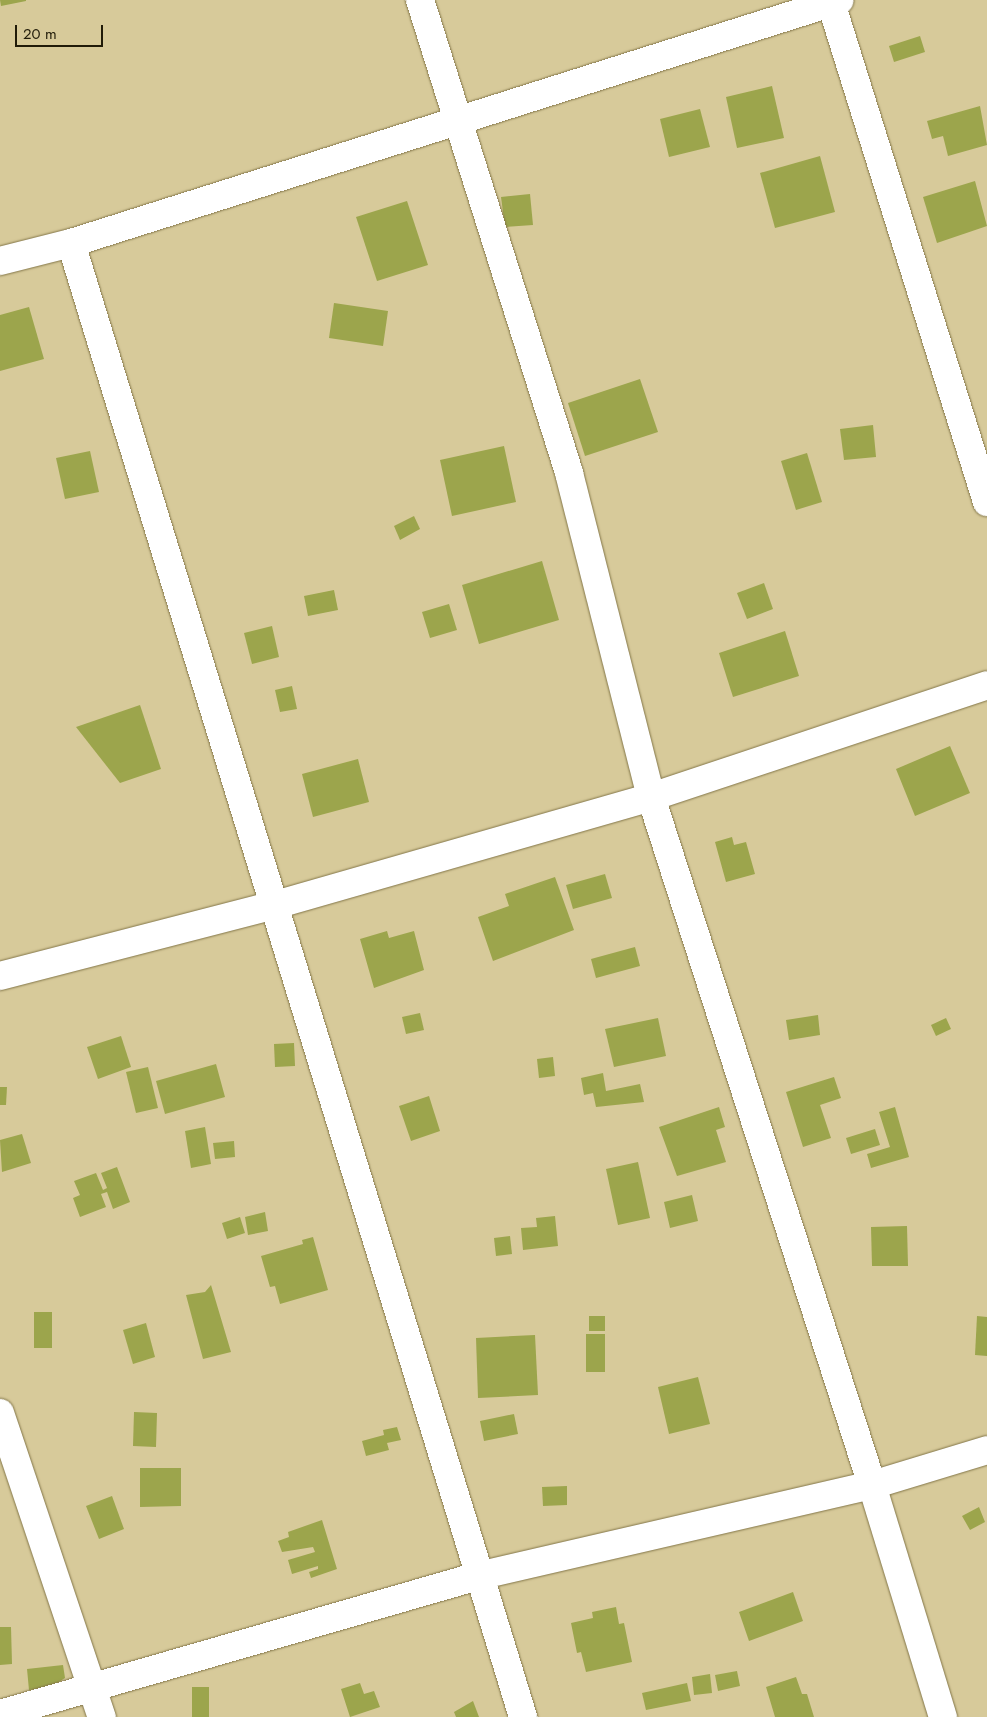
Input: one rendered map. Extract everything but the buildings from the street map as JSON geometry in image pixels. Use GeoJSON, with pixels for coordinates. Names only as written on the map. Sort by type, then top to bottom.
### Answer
{"type":"FeatureCollection","features":[{"type":"Feature","properties":{"kind":"street"},"geometry":{"type":"LineString","coordinates":[[420,0],[569,473],[651,797],[872,1485],[943,1717]]}},
{"type":"Feature","properties":{"kind":"street"},"geometry":{"type":"LineString","coordinates":[[0,261],[71,243],[835,1],[987,502]]}},
{"type":"Feature","properties":{"kind":"street"},"geometry":{"type":"LineString","coordinates":[[71,243],[275,904],[478,1576],[523,1717]]}},
{"type":"Feature","properties":{"kind":"street"},"geometry":{"type":"LineString","coordinates":[[0,976],[275,904],[651,797],[987,685]]}},
{"type":"Feature","properties":{"kind":"street"},"geometry":{"type":"LineString","coordinates":[[0,1413],[102,1717]]}},
{"type":"Feature","properties":{"kind":"street"},"geometry":{"type":"LineString","coordinates":[[0,1714],[94,1689],[478,1576],[872,1485],[987,1450]]}}]}
